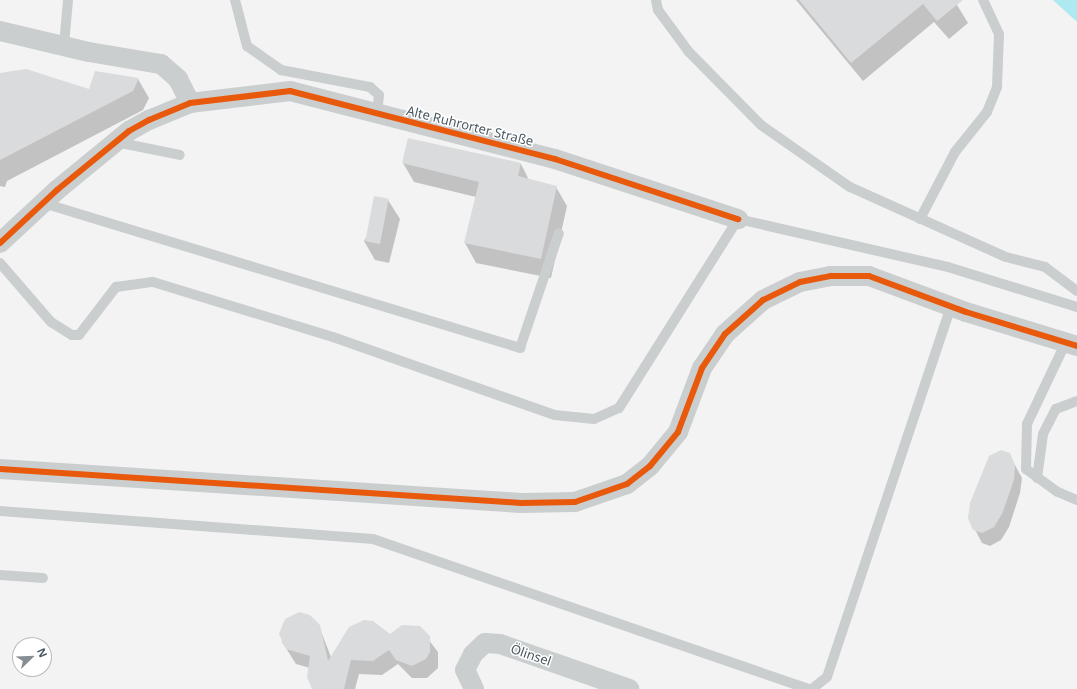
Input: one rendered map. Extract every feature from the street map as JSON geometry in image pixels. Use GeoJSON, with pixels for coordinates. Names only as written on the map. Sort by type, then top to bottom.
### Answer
{"type":"FeatureCollection","features":[{"type":"Feature","properties":{"kind":"street"},"geometry":{"type":"LineString","coordinates":[[0,30],[64,45],[161,64],[178,79],[190,103]]}},
{"type":"Feature","properties":{"kind":"street","name":"Alte Ruhrorter Straße"},"geometry":{"type":"LineString","coordinates":[[0,243],[43,203],[116,142],[149,120],[190,103],[290,91],[555,159],[738,219]]}},
{"type":"Feature","properties":{"kind":"street"},"geometry":{"type":"LineString","coordinates":[[0,469],[521,503],[575,502],[627,484],[650,466],[678,432],[710,353],[737,322],[773,294],[813,279],[870,276],[951,307],[1071,345]]}},
{"type":"Feature","properties":{"kind":"street","name":"Ölinsel"},"geometry":{"type":"LineString","coordinates":[[474,689],[465,670],[473,654],[484,644],[500,644],[629,689]]}},
{"type":"Feature","properties":{"kind":"lane"},"geometry":{"type":"LineString","coordinates":[[64,45],[68,0]]}},
{"type":"Feature","properties":{"kind":"lane"},"geometry":{"type":"LineString","coordinates":[[235,0],[247,46],[281,70],[370,87],[379,96],[377,113]]}},
{"type":"Feature","properties":{"kind":"lane"},"geometry":{"type":"LineString","coordinates":[[656,0],[658,10],[689,52],[761,125],[850,187],[1006,257],[1046,268],[1077,291]]}},
{"type":"Feature","properties":{"kind":"lane"},"geometry":{"type":"LineString","coordinates":[[920,219],[955,152],[987,112],[997,87],[1000,34],[983,0]]}},
{"type":"Feature","properties":{"kind":"lane"},"geometry":{"type":"LineString","coordinates":[[116,142],[180,155]]}},
{"type":"Feature","properties":{"kind":"lane"},"geometry":{"type":"LineString","coordinates":[[43,203],[520,348],[559,233]]}},
{"type":"Feature","properties":{"kind":"lane"},"geometry":{"type":"LineString","coordinates":[[0,263],[51,322],[72,335],[80,335],[116,287],[153,282],[333,337],[555,415],[594,420],[619,408],[738,219],[948,266],[1077,307]]}},
{"type":"Feature","properties":{"kind":"lane"},"geometry":{"type":"LineString","coordinates":[[0,511],[373,539],[811,689],[828,677],[951,307]]}},
{"type":"Feature","properties":{"kind":"lane"},"geometry":{"type":"LineString","coordinates":[[1071,345],[1027,424],[1026,470],[1037,478],[1077,500]]}},
{"type":"Feature","properties":{"kind":"lane"},"geometry":{"type":"LineString","coordinates":[[1037,478],[1043,434],[1049,421],[1056,409],[1077,401]]}},
{"type":"Feature","properties":{"kind":"lane"},"geometry":{"type":"LineString","coordinates":[[0,575],[42,578]]}},
{"type":"Feature","properties":{"kind":"water"},"geometry":{"type":"Polygon","coordinates":[[[1053,0],[1077,0],[1077,22],[1053,0]]]}},
{"type":"Feature","properties":{"kind":"building"},"geometry":{"type":"Polygon","coordinates":[[[799,0],[963,0],[937,21],[923,4],[851,63],[799,0]]]}},
{"type":"Feature","properties":{"kind":"building"},"geometry":{"type":"Polygon","coordinates":[[[26,69],[89,89],[95,71],[139,78],[133,91],[0,160],[0,73],[26,69]]]}},
{"type":"Feature","properties":{"kind":"building"},"geometry":{"type":"Polygon","coordinates":[[[408,138],[521,163],[518,176],[557,186],[541,259],[464,243],[479,182],[402,163],[408,138]]]}},
{"type":"Feature","properties":{"kind":"building"},"geometry":{"type":"Polygon","coordinates":[[[374,196],[389,199],[380,244],[365,241],[374,196]]]}},
{"type":"Feature","properties":{"kind":"building"},"geometry":{"type":"Polygon","coordinates":[[[1001,450],[1010,453],[1015,465],[1014,480],[1002,514],[994,527],[982,533],[973,530],[968,518],[970,503],[989,456],[1001,450]]]}},
{"type":"Feature","properties":{"kind":"building"},"geometry":{"type":"Polygon","coordinates":[[[299,612],[310,615],[320,625],[328,661],[349,627],[364,620],[373,621],[390,634],[402,625],[420,626],[430,636],[430,652],[426,659],[412,666],[396,660],[389,650],[373,661],[351,660],[344,689],[312,689],[307,677],[310,656],[286,649],[279,634],[285,619],[299,612]]]}},
{"type":"Feature","properties":{"kind":"cycle path"},"geometry":{"type":"LineString","coordinates":[[0,243],[57,190],[129,131],[149,120],[190,103],[290,91],[555,159],[738,219]]}},
{"type":"Feature","properties":{"kind":"cycle path"},"geometry":{"type":"LineString","coordinates":[[0,469],[521,503],[575,502],[627,484],[650,466],[678,432],[702,368],[725,334],[763,300],[800,282],[831,276],[869,276],[966,312],[1077,346]]}}]}
